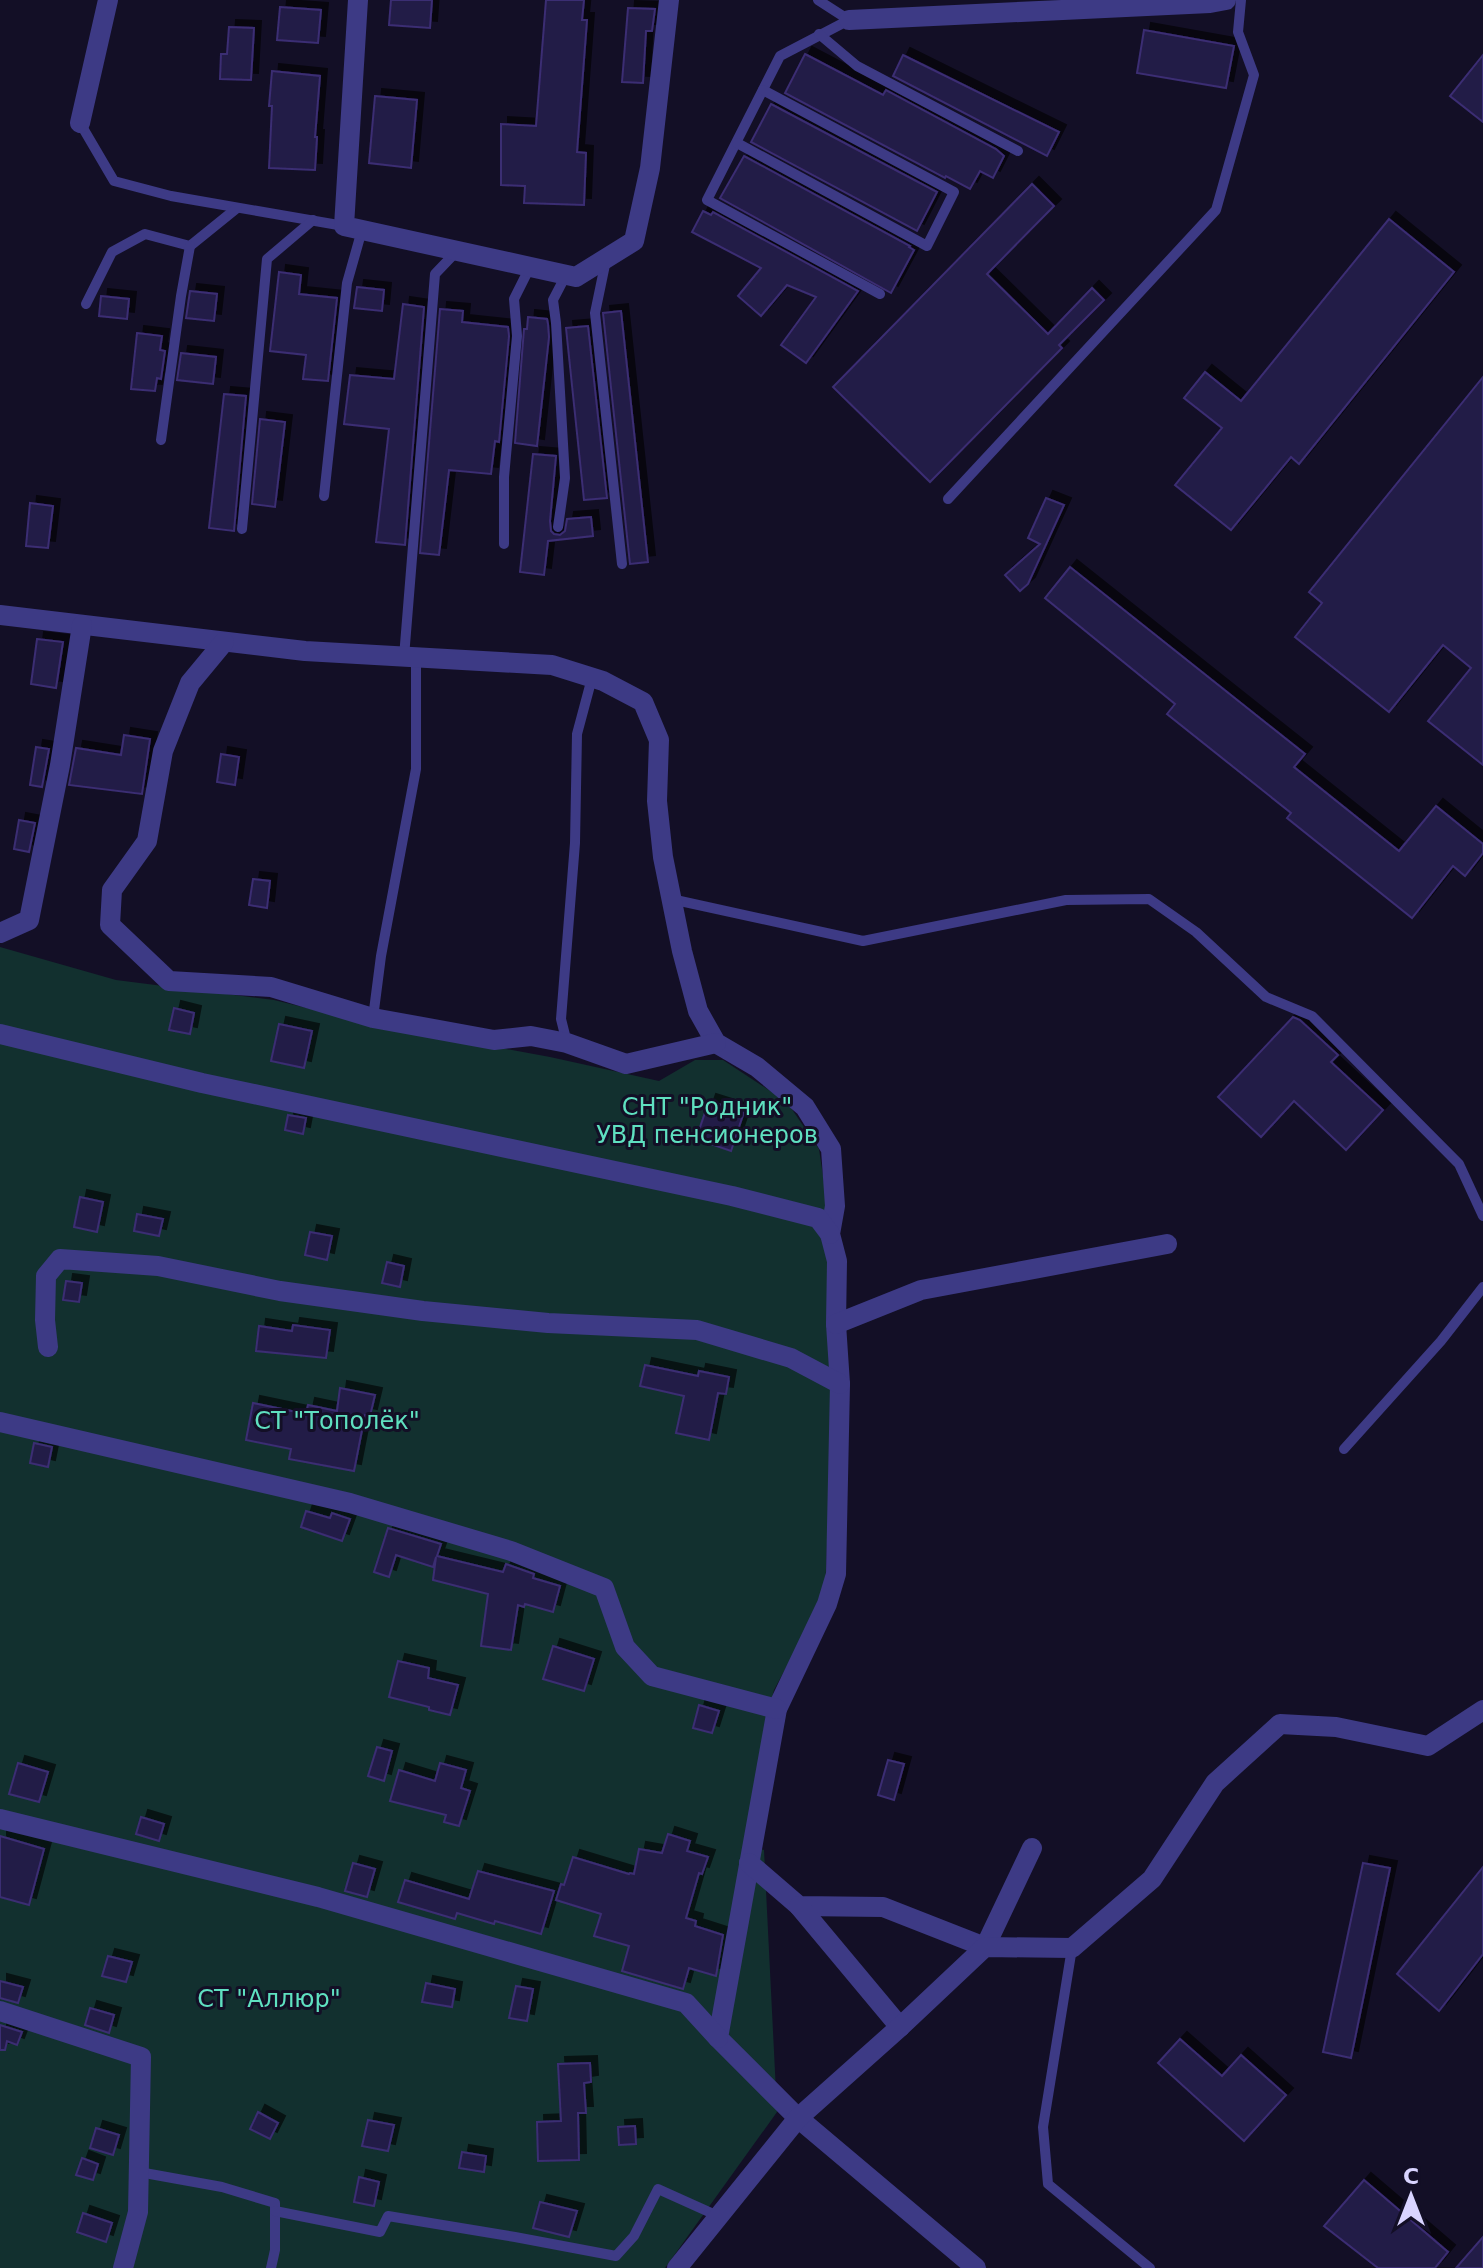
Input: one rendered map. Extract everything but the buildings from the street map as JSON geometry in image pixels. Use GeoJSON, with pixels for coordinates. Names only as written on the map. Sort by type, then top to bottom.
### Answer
{"type":"FeatureCollection","features":[{"type":"Feature","properties":{"kind":"street"},"geometry":{"type":"LineString","coordinates":[[80,123],[108,0]]}},
{"type":"Feature","properties":{"kind":"street"},"geometry":{"type":"LineString","coordinates":[[358,0],[353,228],[576,277],[634,241],[650,168],[669,0]]}},
{"type":"Feature","properties":{"kind":"street"},"geometry":{"type":"LineString","coordinates":[[849,20],[1226,0]]}},
{"type":"Feature","properties":{"kind":"street"},"geometry":{"type":"LineString","coordinates":[[0,615],[305,651],[552,665],[603,681],[643,702],[659,740],[657,801],[663,857],[698,1011],[716,1043],[757,1067],[805,1107],[831,1149],[835,1206],[830,1234]]}},
{"type":"Feature","properties":{"kind":"street"},"geometry":{"type":"LineString","coordinates":[[0,933],[29,920],[60,765],[82,625]]}},
{"type":"Feature","properties":{"kind":"street"},"geometry":{"type":"LineString","coordinates":[[224,642],[190,683],[163,751],[147,841],[112,890],[110,925],[169,981],[271,987],[373,1018],[494,1040],[531,1036],[567,1043],[626,1064],[716,1043]]}},
{"type":"Feature","properties":{"kind":"street"},"geometry":{"type":"LineString","coordinates":[[0,1034],[202,1083],[732,1196],[818,1218],[830,1234],[837,1261],[836,1324],[840,1384],[836,1574],[827,1604],[777,1709],[718,2038]]}},
{"type":"Feature","properties":{"kind":"street"},"geometry":{"type":"LineString","coordinates":[[836,1324],[921,1290],[1167,1244]]}},
{"type":"Feature","properties":{"kind":"street"},"geometry":{"type":"LineString","coordinates":[[48,1347],[46,1276],[60,1259],[158,1266],[280,1291],[423,1311],[548,1323],[697,1330],[791,1358],[840,1384]]}},
{"type":"Feature","properties":{"kind":"street"},"geometry":{"type":"LineString","coordinates":[[0,1422],[350,1503],[511,1551],[604,1588],[625,1647],[652,1676],[777,1709]]}},
{"type":"Feature","properties":{"kind":"street"},"geometry":{"type":"LineString","coordinates":[[799,1906],[883,1907],[985,1947],[1072,1948],[1152,1879],[1215,1783],[1280,1724],[1336,1727],[1428,1746],[1483,1710]]}},
{"type":"Feature","properties":{"kind":"street"},"geometry":{"type":"LineString","coordinates":[[0,1819],[318,1897],[686,2003],[798,2118],[976,2268]]}},
{"type":"Feature","properties":{"kind":"street"},"geometry":{"type":"LineString","coordinates":[[677,2268],[798,2118],[985,1947],[1032,1848]]}},
{"type":"Feature","properties":{"kind":"street"},"geometry":{"type":"LineString","coordinates":[[749,1863],[799,1906],[900,2027]]}},
{"type":"Feature","properties":{"kind":"street"},"geometry":{"type":"LineString","coordinates":[[0,2011],[141,2057],[138,2212],[123,2268]]}},
{"type":"Feature","properties":{"kind":"lane"},"geometry":{"type":"LineString","coordinates":[[818,0],[849,20]]}},
{"type":"Feature","properties":{"kind":"lane"},"geometry":{"type":"LineString","coordinates":[[948,499],[1216,210],[1254,75],[1238,32],[1241,0]]}},
{"type":"Feature","properties":{"kind":"lane"},"geometry":{"type":"LineString","coordinates":[[849,20],[780,56],[707,200],[880,294]]}},
{"type":"Feature","properties":{"kind":"lane"},"geometry":{"type":"LineString","coordinates":[[819,34],[857,66],[1018,151]]}},
{"type":"Feature","properties":{"kind":"lane"},"geometry":{"type":"LineString","coordinates":[[737,143],[927,246],[954,192],[763,90]]}},
{"type":"Feature","properties":{"kind":"lane"},"geometry":{"type":"LineString","coordinates":[[80,123],[114,181],[171,196],[353,228],[324,496]]}},
{"type":"Feature","properties":{"kind":"lane"},"geometry":{"type":"LineString","coordinates":[[161,440],[190,246],[237,208]]}},
{"type":"Feature","properties":{"kind":"lane"},"geometry":{"type":"LineString","coordinates":[[242,529],[267,259],[313,220]]}},
{"type":"Feature","properties":{"kind":"lane"},"geometry":{"type":"LineString","coordinates":[[86,304],[112,252],[145,234],[190,246]]}},
{"type":"Feature","properties":{"kind":"lane"},"geometry":{"type":"LineString","coordinates":[[373,1018],[381,956],[416,769],[410,658],[435,274],[457,250]]}},
{"type":"Feature","properties":{"kind":"lane"},"geometry":{"type":"LineString","coordinates":[[607,258],[595,313],[622,564]]}},
{"type":"Feature","properties":{"kind":"lane"},"geometry":{"type":"LineString","coordinates":[[504,544],[504,477],[517,336],[514,299],[530,267]]}},
{"type":"Feature","properties":{"kind":"lane"},"geometry":{"type":"LineString","coordinates":[[558,527],[565,478],[553,300],[566,275]]}},
{"type":"Feature","properties":{"kind":"lane"},"geometry":{"type":"LineString","coordinates":[[567,1043],[561,1019],[575,843],[577,734],[592,678]]}},
{"type":"Feature","properties":{"kind":"lane"},"geometry":{"type":"LineString","coordinates":[[671,899],[863,941],[1066,900],[1149,899],[1196,932],[1266,997],[1312,1016],[1459,1164],[1483,1216]]}},
{"type":"Feature","properties":{"kind":"lane"},"geometry":{"type":"LineString","coordinates":[[1344,1449],[1441,1341],[1483,1287]]}},
{"type":"Feature","properties":{"kind":"lane"},"geometry":{"type":"LineString","coordinates":[[1072,1948],[1043,2127],[1048,2184],[1150,2268]]}},
{"type":"Feature","properties":{"kind":"lane"},"geometry":{"type":"LineString","coordinates":[[139,2172],[222,2187],[275,2203],[275,2250],[271,2268]]}},
{"type":"Feature","properties":{"kind":"lane"},"geometry":{"type":"LineString","coordinates":[[275,2211],[380,2232],[388,2216],[616,2256],[634,2236],[658,2189],[718,2216]]}},
{"type":"Feature","properties":{"kind":"green space"},"geometry":{"type":"Polygon","coordinates":[[[0,947],[116,980],[274,1000],[381,1026],[659,1081],[695,1060],[723,1060],[787,1102],[819,1149],[828,1209],[833,1385],[825,1595],[774,1690],[765,1723],[745,1844],[764,1850],[777,2112],[665,2268],[0,2268],[0,947]]]}},
{"type":"Feature","properties":{"kind":"park label","name":"СНТ \"Родник\" УВД пенсионеров"},"geometry":{"type":"Point","coordinates":[707,1121]}},
{"type":"Feature","properties":{"kind":"park label","name":"СТ \"Тополёк\""},"geometry":{"type":"Point","coordinates":[337,1421]}},
{"type":"Feature","properties":{"kind":"park label","name":"СТ \"Аллюр\""},"geometry":{"type":"Point","coordinates":[269,1999]}}]}
